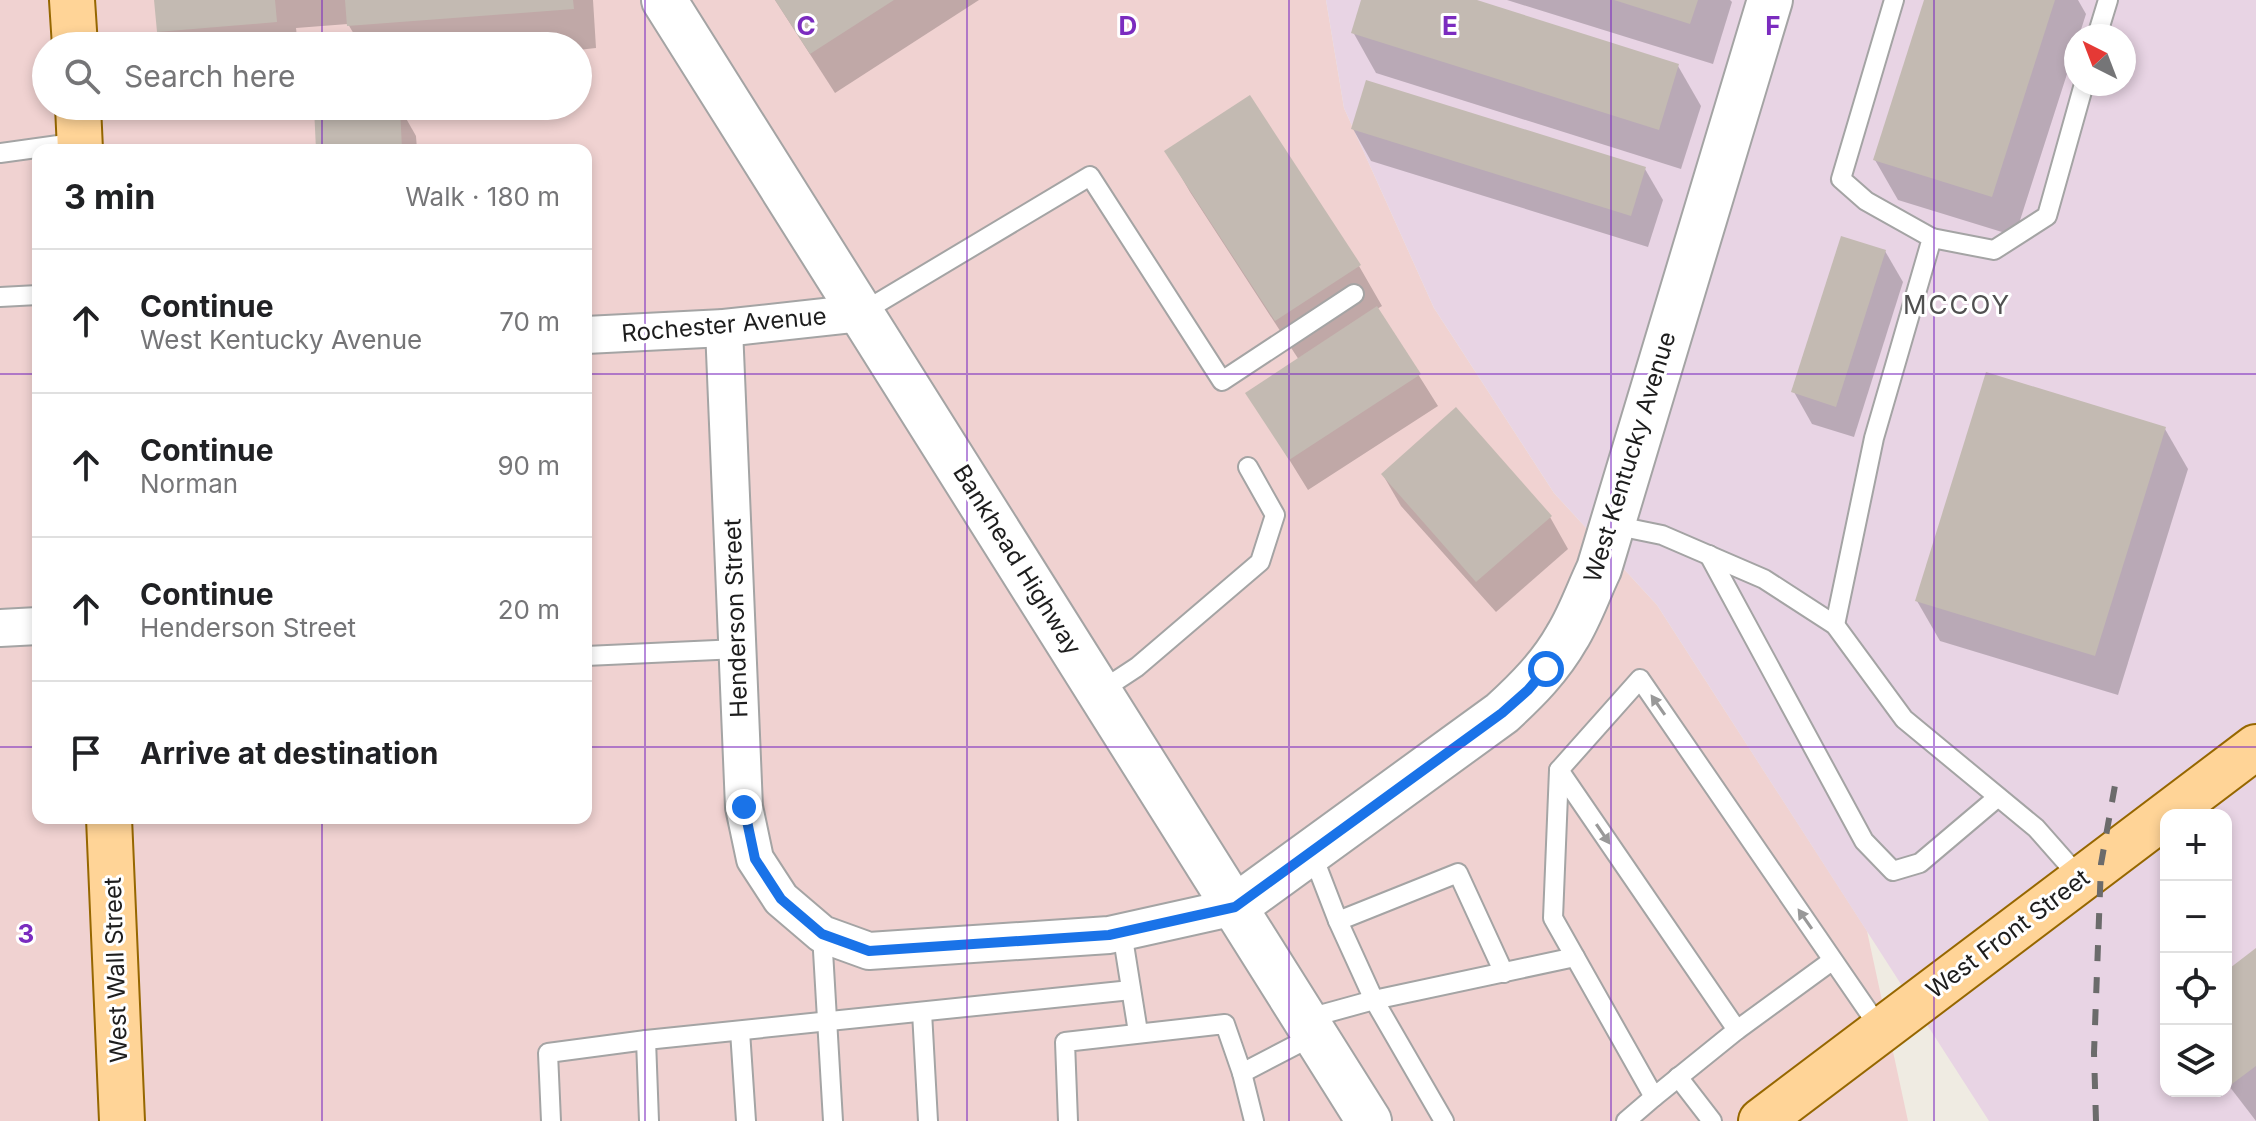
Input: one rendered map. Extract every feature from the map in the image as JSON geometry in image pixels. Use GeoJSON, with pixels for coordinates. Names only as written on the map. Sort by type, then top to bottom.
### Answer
{"type":"FeatureCollection","features":[{"type":"Feature","properties":{"kind":"main road"},"geometry":{"type":"LineString","coordinates":[[72,0],[74,32]]}},
{"type":"Feature","properties":{"kind":"main road","name":"West Front Street"},"geometry":{"type":"LineString","coordinates":[[1761,1121],[2256,747]]}},
{"type":"Feature","properties":{"kind":"main road","name":"West Wall Street"},"geometry":{"type":"LineString","coordinates":[[109,824],[122,1121]]}},
{"type":"Feature","properties":{"kind":"street","name":"Bankhead Highway"},"geometry":{"type":"LineString","coordinates":[[664,0],[1369,1121]]}},
{"type":"Feature","properties":{"kind":"street","name":"West Kentucky Avenue"},"geometry":{"type":"LineString","coordinates":[[1235,907],[1502,713],[1546,669],[1568,636],[1599,569],[1770,0]]}},
{"type":"Feature","properties":{"kind":"street","name":"Rochester Avenue"},"geometry":{"type":"LineString","coordinates":[[592,335],[724,328],[861,313]]}},
{"type":"Feature","properties":{"kind":"street","name":"Henderson Street"},"geometry":{"type":"LineString","coordinates":[[724,328],[744,807],[755,859],[781,899],[822,934]]}},
{"type":"Feature","properties":{"kind":"street"},"geometry":{"type":"LineString","coordinates":[[0,628],[32,626]]}},
{"type":"Feature","properties":{"kind":"street"},"geometry":{"type":"LineString","coordinates":[[822,934],[869,951],[1109,935],[1235,907]]}},
{"type":"Feature","properties":{"kind":"lane"},"geometry":{"type":"LineString","coordinates":[[1894,0],[1841,179],[1866,201],[1932,238],[1994,250],[2047,216],[2081,96]]}},
{"type":"Feature","properties":{"kind":"lane"},"geometry":{"type":"LineString","coordinates":[[2101,24],[2108,0]]}},
{"type":"Feature","properties":{"kind":"lane"},"geometry":{"type":"LineString","coordinates":[[36,144],[79,133]]}},
{"type":"Feature","properties":{"kind":"lane"},"geometry":{"type":"LineString","coordinates":[[0,153],[32,145]]}},
{"type":"Feature","properties":{"kind":"lane"},"geometry":{"type":"LineString","coordinates":[[861,313],[1090,176],[1222,381],[1354,294]]}},
{"type":"Feature","properties":{"kind":"lane"},"geometry":{"type":"LineString","coordinates":[[1835,625],[1874,438],[1932,238]]}},
{"type":"Feature","properties":{"kind":"lane"},"geometry":{"type":"LineString","coordinates":[[0,297],[32,295]]}},
{"type":"Feature","properties":{"kind":"lane"},"geometry":{"type":"LineString","coordinates":[[1099,692],[1137,667],[1260,562],[1275,515],[1248,467]]}},
{"type":"Feature","properties":{"kind":"lane"},"geometry":{"type":"LineString","coordinates":[[1612,525],[1662,535],[1764,579],[1835,625],[1904,719],[2036,828],[2081,879]]}},
{"type":"Feature","properties":{"kind":"lane"},"geometry":{"type":"LineString","coordinates":[[1709,555],[1864,841],[1893,871],[1920,863],[1998,797]]}},
{"type":"Feature","properties":{"kind":"lane"},"geometry":{"type":"LineString","coordinates":[[592,656],[738,649]]}},
{"type":"Feature","properties":{"kind":"lane"},"geometry":{"type":"LineString","coordinates":[[1654,1097],[1553,918],[1559,770],[1640,679],[1881,1030]]}},
{"type":"Feature","properties":{"kind":"lane"},"geometry":{"type":"LineString","coordinates":[[1559,770],[1737,1030]]}},
{"type":"Feature","properties":{"kind":"lane"},"geometry":{"type":"LineString","coordinates":[[1311,851],[1374,1000],[1444,1121]]}},
{"type":"Feature","properties":{"kind":"lane"},"geometry":{"type":"LineString","coordinates":[[1338,921],[1458,873],[1504,973]]}},
{"type":"Feature","properties":{"kind":"lane"},"geometry":{"type":"LineString","coordinates":[[1122,932],[1138,1032]]}},
{"type":"Feature","properties":{"kind":"lane"},"geometry":{"type":"LineString","coordinates":[[822,934],[833,1121]]}},
{"type":"Feature","properties":{"kind":"lane"},"geometry":{"type":"LineString","coordinates":[[1242,1073],[1310,1027],[1374,1000],[1575,957]]}},
{"type":"Feature","properties":{"kind":"lane"},"geometry":{"type":"LineString","coordinates":[[1626,1121],[1737,1030],[1833,960]]}},
{"type":"Feature","properties":{"kind":"lane"},"geometry":{"type":"LineString","coordinates":[[551,1121],[548,1053],[1131,990]]}},
{"type":"Feature","properties":{"kind":"lane"},"geometry":{"type":"LineString","coordinates":[[922,1012],[928,1121]]}},
{"type":"Feature","properties":{"kind":"lane"},"geometry":{"type":"LineString","coordinates":[[1068,1121],[1065,1042],[1225,1024],[1254,1121]]}},
{"type":"Feature","properties":{"kind":"lane"},"geometry":{"type":"LineString","coordinates":[[740,1031],[746,1121]]}},
{"type":"Feature","properties":{"kind":"lane"},"geometry":{"type":"LineString","coordinates":[[646,1040],[649,1121]]}},
{"type":"Feature","properties":{"kind":"lane"},"geometry":{"type":"LineString","coordinates":[[1678,1077],[1712,1121]]}},
{"type":"Feature","properties":{"kind":"shaded area"},"geometry":{"type":"Polygon","coordinates":[[[0,0],[1326,0],[1344,108],[1434,308],[1554,493],[1657,605],[1867,931],[1908,1121],[0,1121],[0,0]]]}},
{"type":"Feature","properties":{"kind":"shaded area"},"geometry":{"type":"Polygon","coordinates":[[[1326,0],[2256,0],[2256,1121],[1989,1121],[1657,605],[1554,493],[1434,308],[1344,108],[1326,0]]]}},
{"type":"Feature","properties":{"kind":"building"},"geometry":{"type":"Polygon","coordinates":[[[154,0],[275,0],[277,22],[157,32],[154,0]]]}},
{"type":"Feature","properties":{"kind":"building"},"geometry":{"type":"Polygon","coordinates":[[[345,0],[573,0],[574,9],[347,26],[345,0]]]}},
{"type":"Feature","properties":{"kind":"building"},"geometry":{"type":"Polygon","coordinates":[[[775,0],[894,0],[810,54],[775,0]]]}},
{"type":"Feature","properties":{"kind":"building"},"geometry":{"type":"Polygon","coordinates":[[[1361,0],[1477,0],[1679,64],[1659,130],[1351,33],[1361,0]]]}},
{"type":"Feature","properties":{"kind":"building"},"geometry":{"type":"Polygon","coordinates":[[[1614,0],[1698,0],[1690,24],[1614,0]]]}},
{"type":"Feature","properties":{"kind":"building"},"geometry":{"type":"Polygon","coordinates":[[[1924,0],[2055,0],[1992,197],[1873,160],[1924,0]]]}},
{"type":"Feature","properties":{"kind":"building"},"geometry":{"type":"Polygon","coordinates":[[[1366,80],[1646,167],[1631,216],[1351,129],[1366,80]]]}},
{"type":"Feature","properties":{"kind":"building"},"geometry":{"type":"Polygon","coordinates":[[[1250,95],[1361,265],[1275,321],[1164,151],[1250,95]]]}},
{"type":"Feature","properties":{"kind":"building"},"geometry":{"type":"Polygon","coordinates":[[[315,120],[401,120],[402,144],[316,144],[315,120]]]}},
{"type":"Feature","properties":{"kind":"building"},"geometry":{"type":"Polygon","coordinates":[[[1841,236],[1886,250],[1836,407],[1791,392],[1841,236]]]}},
{"type":"Feature","properties":{"kind":"building"},"geometry":{"type":"Polygon","coordinates":[[[1377,306],[1421,374],[1289,460],[1245,393],[1377,306]]]}},
{"type":"Feature","properties":{"kind":"building"},"geometry":{"type":"Polygon","coordinates":[[[1986,372],[2166,427],[2095,656],[1915,601],[1986,372]]]}},
{"type":"Feature","properties":{"kind":"building"},"geometry":{"type":"Polygon","coordinates":[[[1456,407],[1552,516],[1476,582],[1381,474],[1456,407]]]}},
{"type":"Feature","properties":{"kind":"building"},"geometry":{"type":"Polygon","coordinates":[[[2256,948],[2256,1066],[2232,1084],[2232,1025],[2232,966],[2256,948]]]}},
{"type":"Feature","properties":{"kind":"railway"},"geometry":{"type":"LineString","coordinates":[[2096,1121],[2094,1053],[2101,864],[2117,774]]}},
{"type":"Feature","properties":{"kind":"district","name":"MCCOY"},"geometry":{"type":"Point","coordinates":[1957,305]}},
{"type":"Feature","properties":{"kind":"route"},"geometry":{"type":"LineString","coordinates":[[744,807],[755,859],[781,899],[822,934],[869,951],[1109,935],[1235,907],[1502,713],[1546,669]]}}]}
